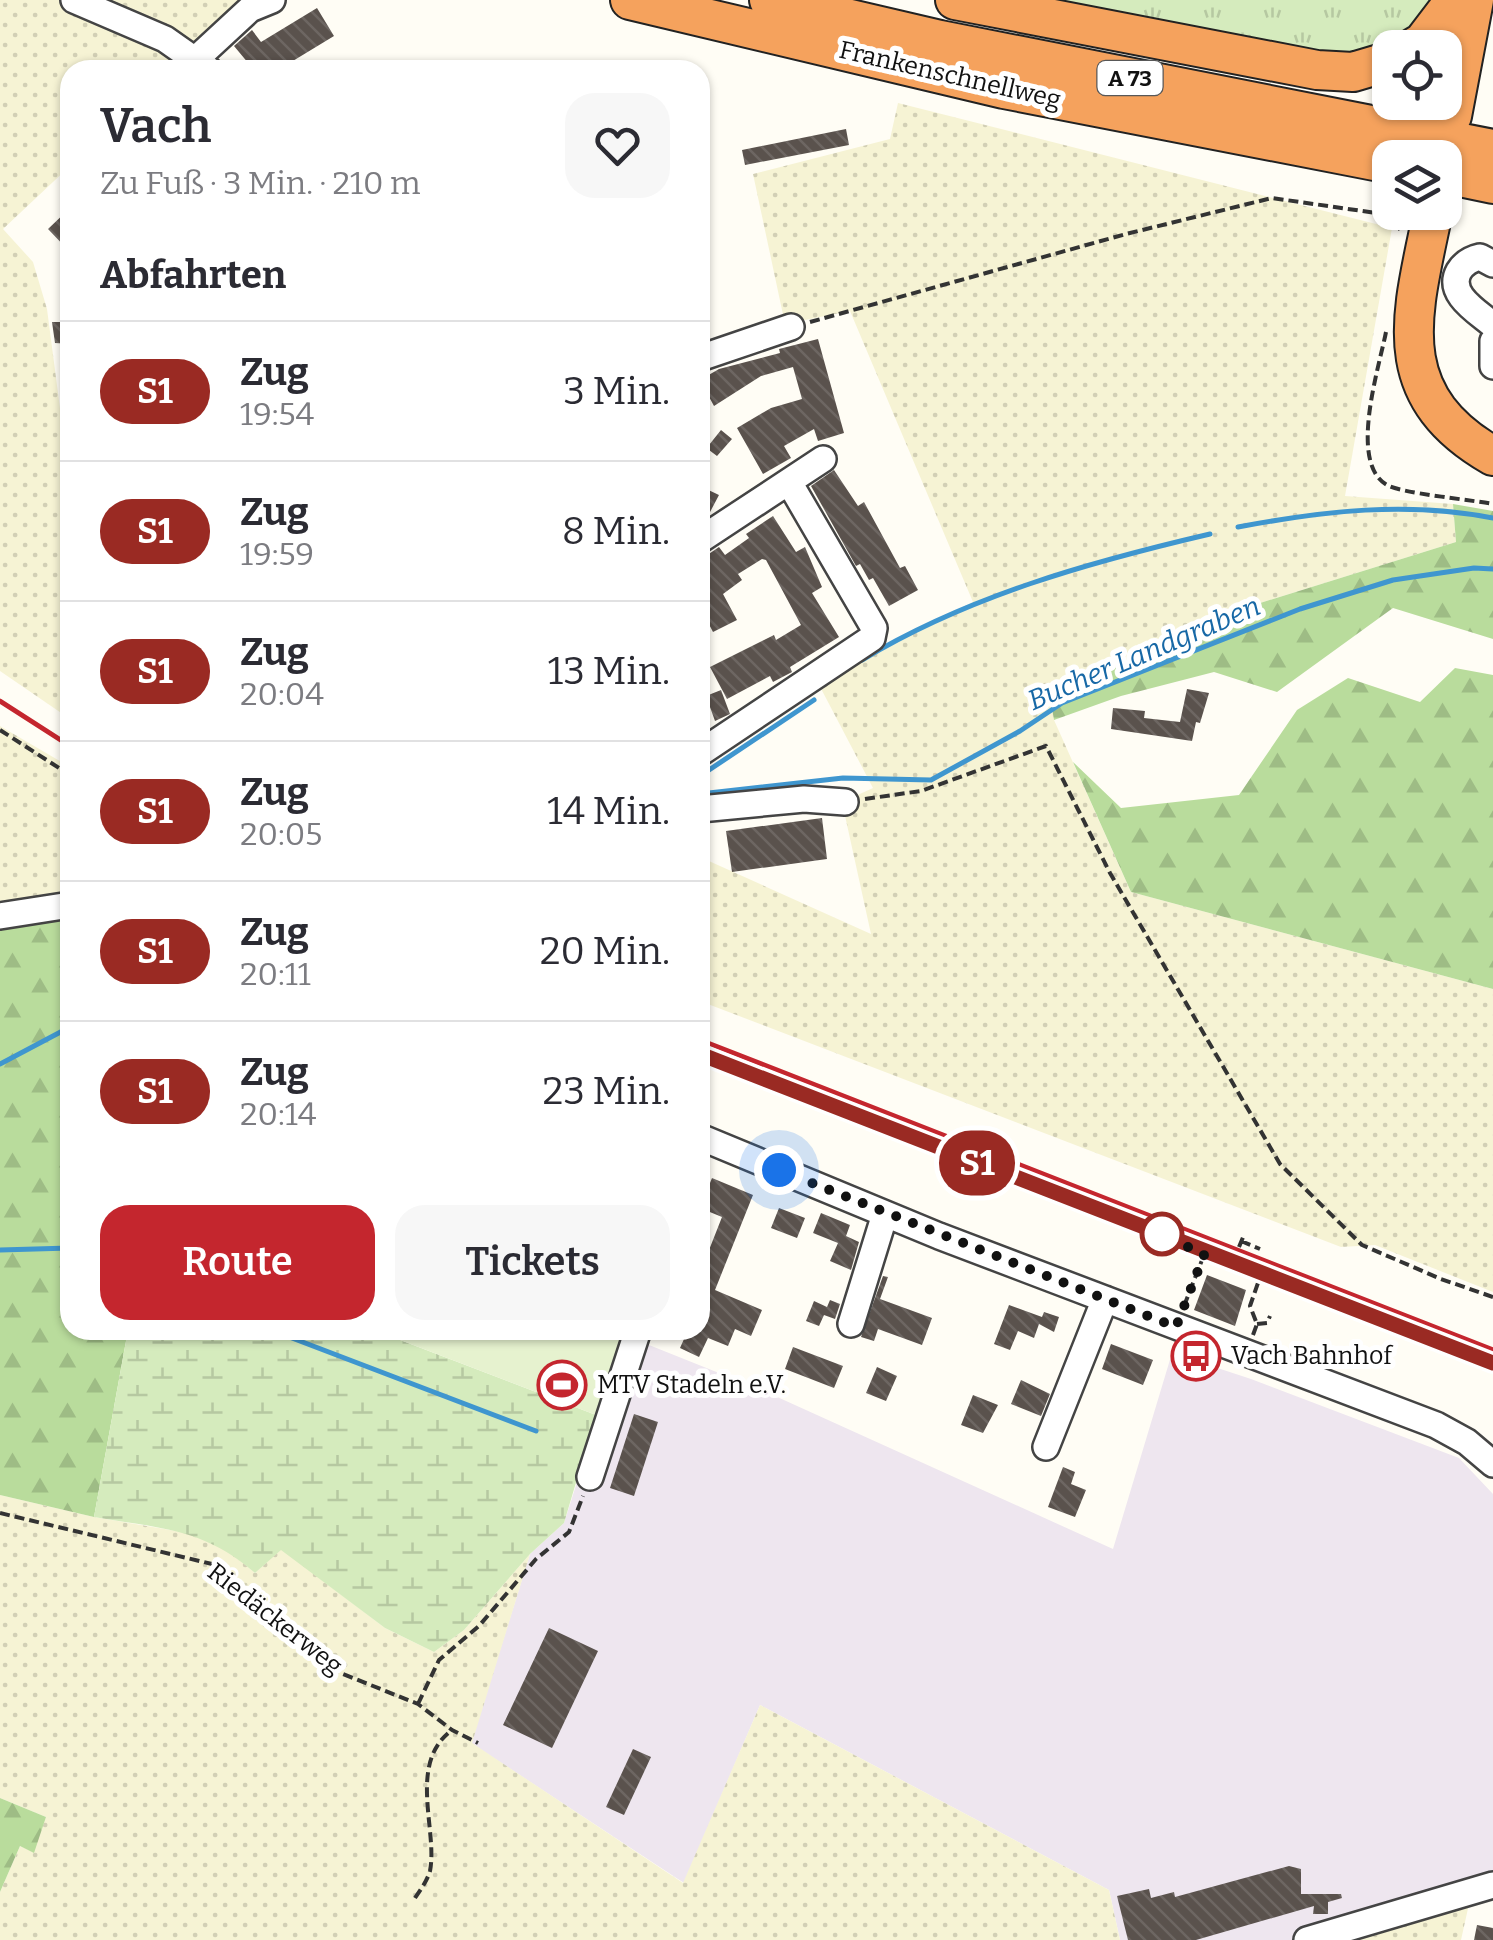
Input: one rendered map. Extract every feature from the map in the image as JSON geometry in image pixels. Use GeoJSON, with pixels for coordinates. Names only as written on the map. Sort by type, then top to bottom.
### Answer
{"type":"FeatureCollection","features":[{"type":"Feature","properties":{"kind":"highway","name":"Frankenschnellweg"},"geometry":{"type":"LineString","coordinates":[[630,0],[1004,89],[1372,161]]}},
{"type":"Feature","properties":{"kind":"highway","name":"Frankenschnellweg"},"geometry":{"type":"LineString","coordinates":[[769,0],[1492,175]]}},
{"type":"Feature","properties":{"kind":"highway"},"geometry":{"type":"LineString","coordinates":[[956,0],[1318,70],[1353,72],[1372,66]]}},
{"type":"Feature","properties":{"kind":"highway"},"geometry":{"type":"LineString","coordinates":[[1432,30],[1455,0]]}},
{"type":"Feature","properties":{"kind":"highway"},"geometry":{"type":"LineString","coordinates":[[1462,63],[1474,0]]}},
{"type":"Feature","properties":{"kind":"highway","name":"Frankenschnellweg"},"geometry":{"type":"LineString","coordinates":[[1462,174],[1492,175]]}},
{"type":"Feature","properties":{"kind":"highway"},"geometry":{"type":"LineString","coordinates":[[1418,230],[1412,322],[1425,392],[1446,423],[1493,456]]}},
{"type":"Feature","properties":{"kind":"street"},"geometry":{"type":"LineString","coordinates":[[74,0],[166,39],[196,60]]}},
{"type":"Feature","properties":{"kind":"street"},"geometry":{"type":"LineString","coordinates":[[205,60],[250,9],[272,0]]}},
{"type":"Feature","properties":{"kind":"street"},"geometry":{"type":"LineString","coordinates":[[1493,264],[1480,257],[1470,260],[1460,270],[1456,282],[1458,294],[1493,324]]}},
{"type":"Feature","properties":{"kind":"street"},"geometry":{"type":"LineString","coordinates":[[710,354],[791,326]]}},
{"type":"Feature","properties":{"kind":"street"},"geometry":{"type":"LineString","coordinates":[[1493,341],[1493,366]]}},
{"type":"Feature","properties":{"kind":"street"},"geometry":{"type":"LineString","coordinates":[[710,533],[823,458]]}},
{"type":"Feature","properties":{"kind":"street"},"geometry":{"type":"LineString","coordinates":[[710,746],[872,638],[874,628],[789,482]]}},
{"type":"Feature","properties":{"kind":"street"},"geometry":{"type":"LineString","coordinates":[[710,808],[804,799],[845,802]]}},
{"type":"Feature","properties":{"kind":"street"},"geometry":{"type":"LineString","coordinates":[[0,916],[60,907]]}},
{"type":"Feature","properties":{"kind":"street"},"geometry":{"type":"LineString","coordinates":[[710,1149],[1436,1425],[1467,1442],[1493,1464]]}},
{"type":"Feature","properties":{"kind":"street"},"geometry":{"type":"LineString","coordinates":[[851,1324],[886,1214]]}},
{"type":"Feature","properties":{"kind":"street"},"geometry":{"type":"LineString","coordinates":[[1046,1447],[1105,1300]]}},
{"type":"Feature","properties":{"kind":"street"},"geometry":{"type":"LineString","coordinates":[[590,1476],[635,1340]]}},
{"type":"Feature","properties":{"kind":"street"},"geometry":{"type":"LineString","coordinates":[[1307,1940],[1493,1885]]}},
{"type":"Feature","properties":{"kind":"path"},"geometry":{"type":"LineString","coordinates":[[791,326],[1272,198],[1372,212]]}},
{"type":"Feature","properties":{"kind":"path"},"geometry":{"type":"LineString","coordinates":[[1386,327],[1366,437],[1371,469],[1388,486],[1493,504]]}},
{"type":"Feature","properties":{"kind":"path"},"geometry":{"type":"LineString","coordinates":[[0,730],[60,769]]}},
{"type":"Feature","properties":{"kind":"path"},"geometry":{"type":"LineString","coordinates":[[845,802],[921,791],[1046,746],[1110,873],[1280,1164],[1362,1245],[1440,1280],[1493,1297]]}},
{"type":"Feature","properties":{"kind":"path"},"geometry":{"type":"LineString","coordinates":[[1241,1241],[1260,1248]]}},
{"type":"Feature","properties":{"kind":"path"},"geometry":{"type":"LineString","coordinates":[[1176,1327],[1204,1255]]}},
{"type":"Feature","properties":{"kind":"path"},"geometry":{"type":"LineString","coordinates":[[1247,1354],[1257,1324],[1250,1306],[1260,1277]]}},
{"type":"Feature","properties":{"kind":"path"},"geometry":{"type":"LineString","coordinates":[[1257,1324],[1267,1324],[1270,1316]]}},
{"type":"Feature","properties":{"kind":"path"},"geometry":{"type":"LineString","coordinates":[[418,1704],[439,1660],[480,1626],[536,1559],[569,1532],[590,1476]]}},
{"type":"Feature","properties":{"kind":"path","name":"Riedäckerweg"},"geometry":{"type":"LineString","coordinates":[[0,1513],[212,1564],[333,1670],[418,1704],[452,1730],[478,1743]]}},
{"type":"Feature","properties":{"kind":"path"},"geometry":{"type":"LineString","coordinates":[[415,1898],[431,1866],[425,1802],[434,1750],[452,1730]]}},
{"type":"Feature","properties":{"kind":"shaded area"},"geometry":{"type":"Polygon","coordinates":[[[0,0],[249,0],[183,60],[60,60],[60,175],[3,229],[33,262],[47,309],[60,408],[60,712],[0,671],[0,0]]]}},
{"type":"Feature","properties":{"kind":"shaded area"},"geometry":{"type":"Polygon","coordinates":[[[898,103],[1372,223],[1372,230],[1392,230],[1345,496],[1453,504],[1456,542],[1257,604],[1050,697],[1054,720],[1131,892],[1493,989],[1493,1292],[1375,1245],[1341,1247],[710,1005],[710,862],[871,934],[842,802],[873,788],[817,681],[973,602],[850,311],[785,324],[753,174],[890,139],[898,103]]]}},
{"type":"Feature","properties":{"kind":"shaded area"},"geometry":{"type":"Polygon","coordinates":[[[0,726],[60,761],[60,912],[0,914],[0,726]]]}},
{"type":"Feature","properties":{"kind":"shaded area"},"geometry":{"type":"Polygon","coordinates":[[[622,1340],[636,1340],[764,1391],[1113,1549],[1172,1353],[1459,1458],[1493,1494],[1493,1885],[1350,1940],[1120,1940],[1109,1890],[760,1705],[684,1883],[471,1743],[530,1554],[564,1523],[622,1340]]]}},
{"type":"Feature","properties":{"kind":"shaded area"},"geometry":{"type":"Polygon","coordinates":[[[0,1495],[94,1517],[194,1534],[233,1554],[255,1573],[281,1549],[385,1628],[434,1652],[464,1630],[530,1554],[472,1743],[683,1883],[760,1705],[1109,1890],[1120,1940],[0,1940],[0,1892],[20,1846],[33,1852],[46,1817],[0,1798],[0,1495]]]}},
{"type":"Feature","properties":{"kind":"shaded area"},"geometry":{"type":"Polygon","coordinates":[[[1471,1895],[1461,1940],[1350,1940],[1471,1895]]]}},
{"type":"Feature","properties":{"kind":"green space"},"geometry":{"type":"Polygon","coordinates":[[[1061,0],[1437,0],[1405,30],[1372,30],[1372,48],[1336,54],[1061,0]]]}},
{"type":"Feature","properties":{"kind":"green space"},"geometry":{"type":"Polygon","coordinates":[[[1453,504],[1493,511],[1493,639],[1393,608],[1277,692],[1214,672],[1121,696],[1054,720],[1050,697],[1257,604],[1456,542],[1453,504]]]}},
{"type":"Feature","properties":{"kind":"green space"},"geometry":{"type":"Polygon","coordinates":[[[1455,668],[1493,675],[1493,989],[1131,892],[1073,762],[1121,808],[1239,795],[1297,710],[1348,678],[1420,702],[1455,668]]]}},
{"type":"Feature","properties":{"kind":"green space"},"geometry":{"type":"Polygon","coordinates":[[[60,912],[60,1340],[126,1340],[94,1517],[0,1495],[0,914],[60,912]]]}},
{"type":"Feature","properties":{"kind":"green space"},"geometry":{"type":"Polygon","coordinates":[[[126,1340],[400,1340],[596,1415],[564,1523],[530,1554],[464,1630],[434,1652],[385,1628],[281,1550],[255,1573],[199,1538],[94,1517],[126,1340]]]}},
{"type":"Feature","properties":{"kind":"green space","name":"MTV Stadeln e.V."},"geometry":{"type":"Polygon","coordinates":[[[400,1340],[622,1340],[596,1415],[400,1340]]]}},
{"type":"Feature","properties":{"kind":"green space"},"geometry":{"type":"Polygon","coordinates":[[[0,1798],[46,1817],[34,1853],[20,1846],[0,1892],[0,1798]]]}},
{"type":"Feature","properties":{"kind":"building"},"geometry":{"type":"Polygon","coordinates":[[[317,8],[334,36],[294,60],[246,60],[234,46],[252,30],[261,42],[317,8]]]}},
{"type":"Feature","properties":{"kind":"building"},"geometry":{"type":"Polygon","coordinates":[[[846,129],[849,145],[745,165],[742,150],[846,129]]]}},
{"type":"Feature","properties":{"kind":"building"},"geometry":{"type":"Polygon","coordinates":[[[60,218],[60,242],[48,229],[60,218]]]}},
{"type":"Feature","properties":{"kind":"building"},"geometry":{"type":"Polygon","coordinates":[[[52,322],[60,322],[60,343],[55,343],[52,322]]]}},
{"type":"Feature","properties":{"kind":"building"},"geometry":{"type":"Polygon","coordinates":[[[818,339],[844,433],[818,441],[814,429],[784,446],[791,458],[763,474],[737,428],[771,408],[802,399],[793,367],[761,376],[714,406],[710,399],[710,374],[780,353],[779,349],[818,339]]]}},
{"type":"Feature","properties":{"kind":"building"},"geometry":{"type":"Polygon","coordinates":[[[721,430],[732,439],[717,456],[710,451],[710,444],[721,430]]]}},
{"type":"Feature","properties":{"kind":"building"},"geometry":{"type":"Polygon","coordinates":[[[834,470],[858,506],[864,502],[900,568],[905,566],[918,590],[889,606],[873,578],[869,580],[860,564],[856,566],[811,486],[834,470]]]}},
{"type":"Feature","properties":{"kind":"building"},"geometry":{"type":"Polygon","coordinates":[[[710,491],[719,495],[710,512],[710,491]]]}},
{"type":"Feature","properties":{"kind":"building"},"geometry":{"type":"Polygon","coordinates":[[[773,516],[796,552],[805,547],[822,587],[812,593],[839,637],[790,667],[792,672],[773,682],[770,676],[727,699],[710,667],[774,635],[776,640],[801,625],[762,559],[738,574],[742,580],[723,594],[737,620],[713,632],[710,553],[719,547],[725,555],[749,538],[746,534],[773,516]]]}},
{"type":"Feature","properties":{"kind":"building"},"geometry":{"type":"Polygon","coordinates":[[[1187,689],[1209,693],[1192,741],[1111,729],[1113,708],[1145,711],[1144,718],[1180,722],[1187,689]]]}},
{"type":"Feature","properties":{"kind":"building"},"geometry":{"type":"Polygon","coordinates":[[[721,690],[730,714],[715,721],[710,694],[721,690]]]}},
{"type":"Feature","properties":{"kind":"building"},"geometry":{"type":"Polygon","coordinates":[[[822,818],[827,859],[732,872],[726,831],[822,818]]]}},
{"type":"Feature","properties":{"kind":"building"},"geometry":{"type":"Polygon","coordinates":[[[712,1178],[753,1195],[715,1290],[762,1310],[751,1336],[735,1329],[728,1346],[710,1339],[710,1248],[722,1217],[710,1212],[712,1178]]]}},
{"type":"Feature","properties":{"kind":"building"},"geometry":{"type":"Polygon","coordinates":[[[779,1208],[805,1218],[797,1238],[771,1228],[779,1208]]]}},
{"type":"Feature","properties":{"kind":"building"},"geometry":{"type":"Polygon","coordinates":[[[821,1213],[850,1225],[846,1236],[859,1242],[851,1270],[830,1261],[838,1243],[813,1233],[821,1213]]]}},
{"type":"Feature","properties":{"kind":"building"},"geometry":{"type":"Polygon","coordinates":[[[1207,1275],[1246,1290],[1235,1326],[1194,1310],[1207,1275]]]}},
{"type":"Feature","properties":{"kind":"building"},"geometry":{"type":"Polygon","coordinates":[[[883,1276],[888,1277],[880,1299],[932,1318],[922,1345],[878,1329],[874,1341],[861,1337],[883,1276]]]}},
{"type":"Feature","properties":{"kind":"building"},"geometry":{"type":"Polygon","coordinates":[[[830,1300],[840,1304],[835,1319],[824,1315],[819,1326],[806,1321],[814,1301],[827,1307],[830,1300]]]}},
{"type":"Feature","properties":{"kind":"building"},"geometry":{"type":"Polygon","coordinates":[[[1009,1305],[1042,1317],[1044,1312],[1059,1317],[1054,1332],[1039,1324],[1034,1338],[1018,1331],[1010,1350],[994,1344],[1009,1305]]]}},
{"type":"Feature","properties":{"kind":"building"},"geometry":{"type":"Polygon","coordinates":[[[684,1340],[707,1340],[699,1357],[680,1348],[684,1340]]]}},
{"type":"Feature","properties":{"kind":"building"},"geometry":{"type":"Polygon","coordinates":[[[1111,1344],[1153,1360],[1143,1385],[1102,1369],[1111,1344]]]}},
{"type":"Feature","properties":{"kind":"building"},"geometry":{"type":"Polygon","coordinates":[[[793,1347],[843,1366],[834,1388],[785,1369],[793,1347]]]}},
{"type":"Feature","properties":{"kind":"building"},"geometry":{"type":"Polygon","coordinates":[[[877,1367],[897,1376],[886,1401],[866,1393],[877,1367]]]}},
{"type":"Feature","properties":{"kind":"building"},"geometry":{"type":"Polygon","coordinates":[[[1021,1380],[1050,1394],[1041,1416],[1011,1404],[1021,1380]]]}},
{"type":"Feature","properties":{"kind":"building"},"geometry":{"type":"Polygon","coordinates":[[[973,1395],[998,1405],[983,1433],[961,1425],[973,1395]]]}},
{"type":"Feature","properties":{"kind":"building"},"geometry":{"type":"Polygon","coordinates":[[[634,1414],[658,1422],[634,1496],[610,1488],[634,1414]]]}},
{"type":"Feature","properties":{"kind":"building"},"geometry":{"type":"Polygon","coordinates":[[[1063,1467],[1075,1472],[1071,1484],[1086,1490],[1075,1517],[1048,1507],[1063,1467]]]}},
{"type":"Feature","properties":{"kind":"building"},"geometry":{"type":"Polygon","coordinates":[[[549,1628],[598,1651],[552,1748],[503,1725],[549,1628]]]}},
{"type":"Feature","properties":{"kind":"building"},"geometry":{"type":"Polygon","coordinates":[[[633,1749],[651,1757],[624,1815],[606,1807],[633,1749]]]}},
{"type":"Feature","properties":{"kind":"building"},"geometry":{"type":"Polygon","coordinates":[[[1289,1866],[1301,1869],[1301,1894],[1341,1894],[1342,1898],[1328,1902],[1328,1914],[1313,1914],[1314,1906],[1196,1940],[1128,1940],[1117,1896],[1149,1889],[1151,1898],[1174,1892],[1175,1897],[1289,1866]]]}},
{"type":"Feature","properties":{"kind":"building"},"geometry":{"type":"Polygon","coordinates":[[[1477,1925],[1493,1928],[1493,1940],[1474,1940],[1477,1925]]]}},
{"type":"Feature","properties":{"kind":"waterway"},"geometry":{"type":"LineString","coordinates":[[1238,527],[1365,510],[1429,510],[1493,518]]}},
{"type":"Feature","properties":{"kind":"waterway"},"geometry":{"type":"LineString","coordinates":[[862,660],[902,637],[987,599],[1120,556],[1210,534]]}},
{"type":"Feature","properties":{"kind":"waterway","name":"Bucher Landgraben"},"geometry":{"type":"LineString","coordinates":[[710,793],[843,778],[931,780],[1062,703],[1300,609],[1393,580],[1474,568],[1493,569]]}},
{"type":"Feature","properties":{"kind":"waterway"},"geometry":{"type":"LineString","coordinates":[[710,769],[814,700]]}},
{"type":"Feature","properties":{"kind":"waterway","name":"Bucher Landgraben"},"geometry":{"type":"LineString","coordinates":[[0,1064],[60,1032]]}},
{"type":"Feature","properties":{"kind":"waterway"},"geometry":{"type":"LineString","coordinates":[[0,1250],[60,1248]]}},
{"type":"Feature","properties":{"kind":"waterway"},"geometry":{"type":"LineString","coordinates":[[297,1340],[536,1431]]}},
{"type":"Feature","properties":{"kind":"railway"},"geometry":{"type":"LineString","coordinates":[[0,701],[60,740]]}},
{"type":"Feature","properties":{"kind":"railway"},"geometry":{"type":"LineString","coordinates":[[710,1044],[1493,1350]]}},
{"type":"Feature","properties":{"kind":"train","name":"S1"},"geometry":{"type":"LineString","coordinates":[[710,1058],[1493,1363]]}},
{"type":"Feature","properties":{"kind":"place","name":"Vach Bahnhof"},"geometry":{"type":"Point","coordinates":[1196,1356]}},
{"type":"Feature","properties":{"kind":"place","name":"MTV Stadeln e.V."},"geometry":{"type":"Point","coordinates":[562,1385]}},
{"type":"Feature","properties":{"kind":"route"},"geometry":{"type":"LineString","coordinates":[[779,1170],[1176,1327],[1204,1255],[1162,1234]]}}]}
